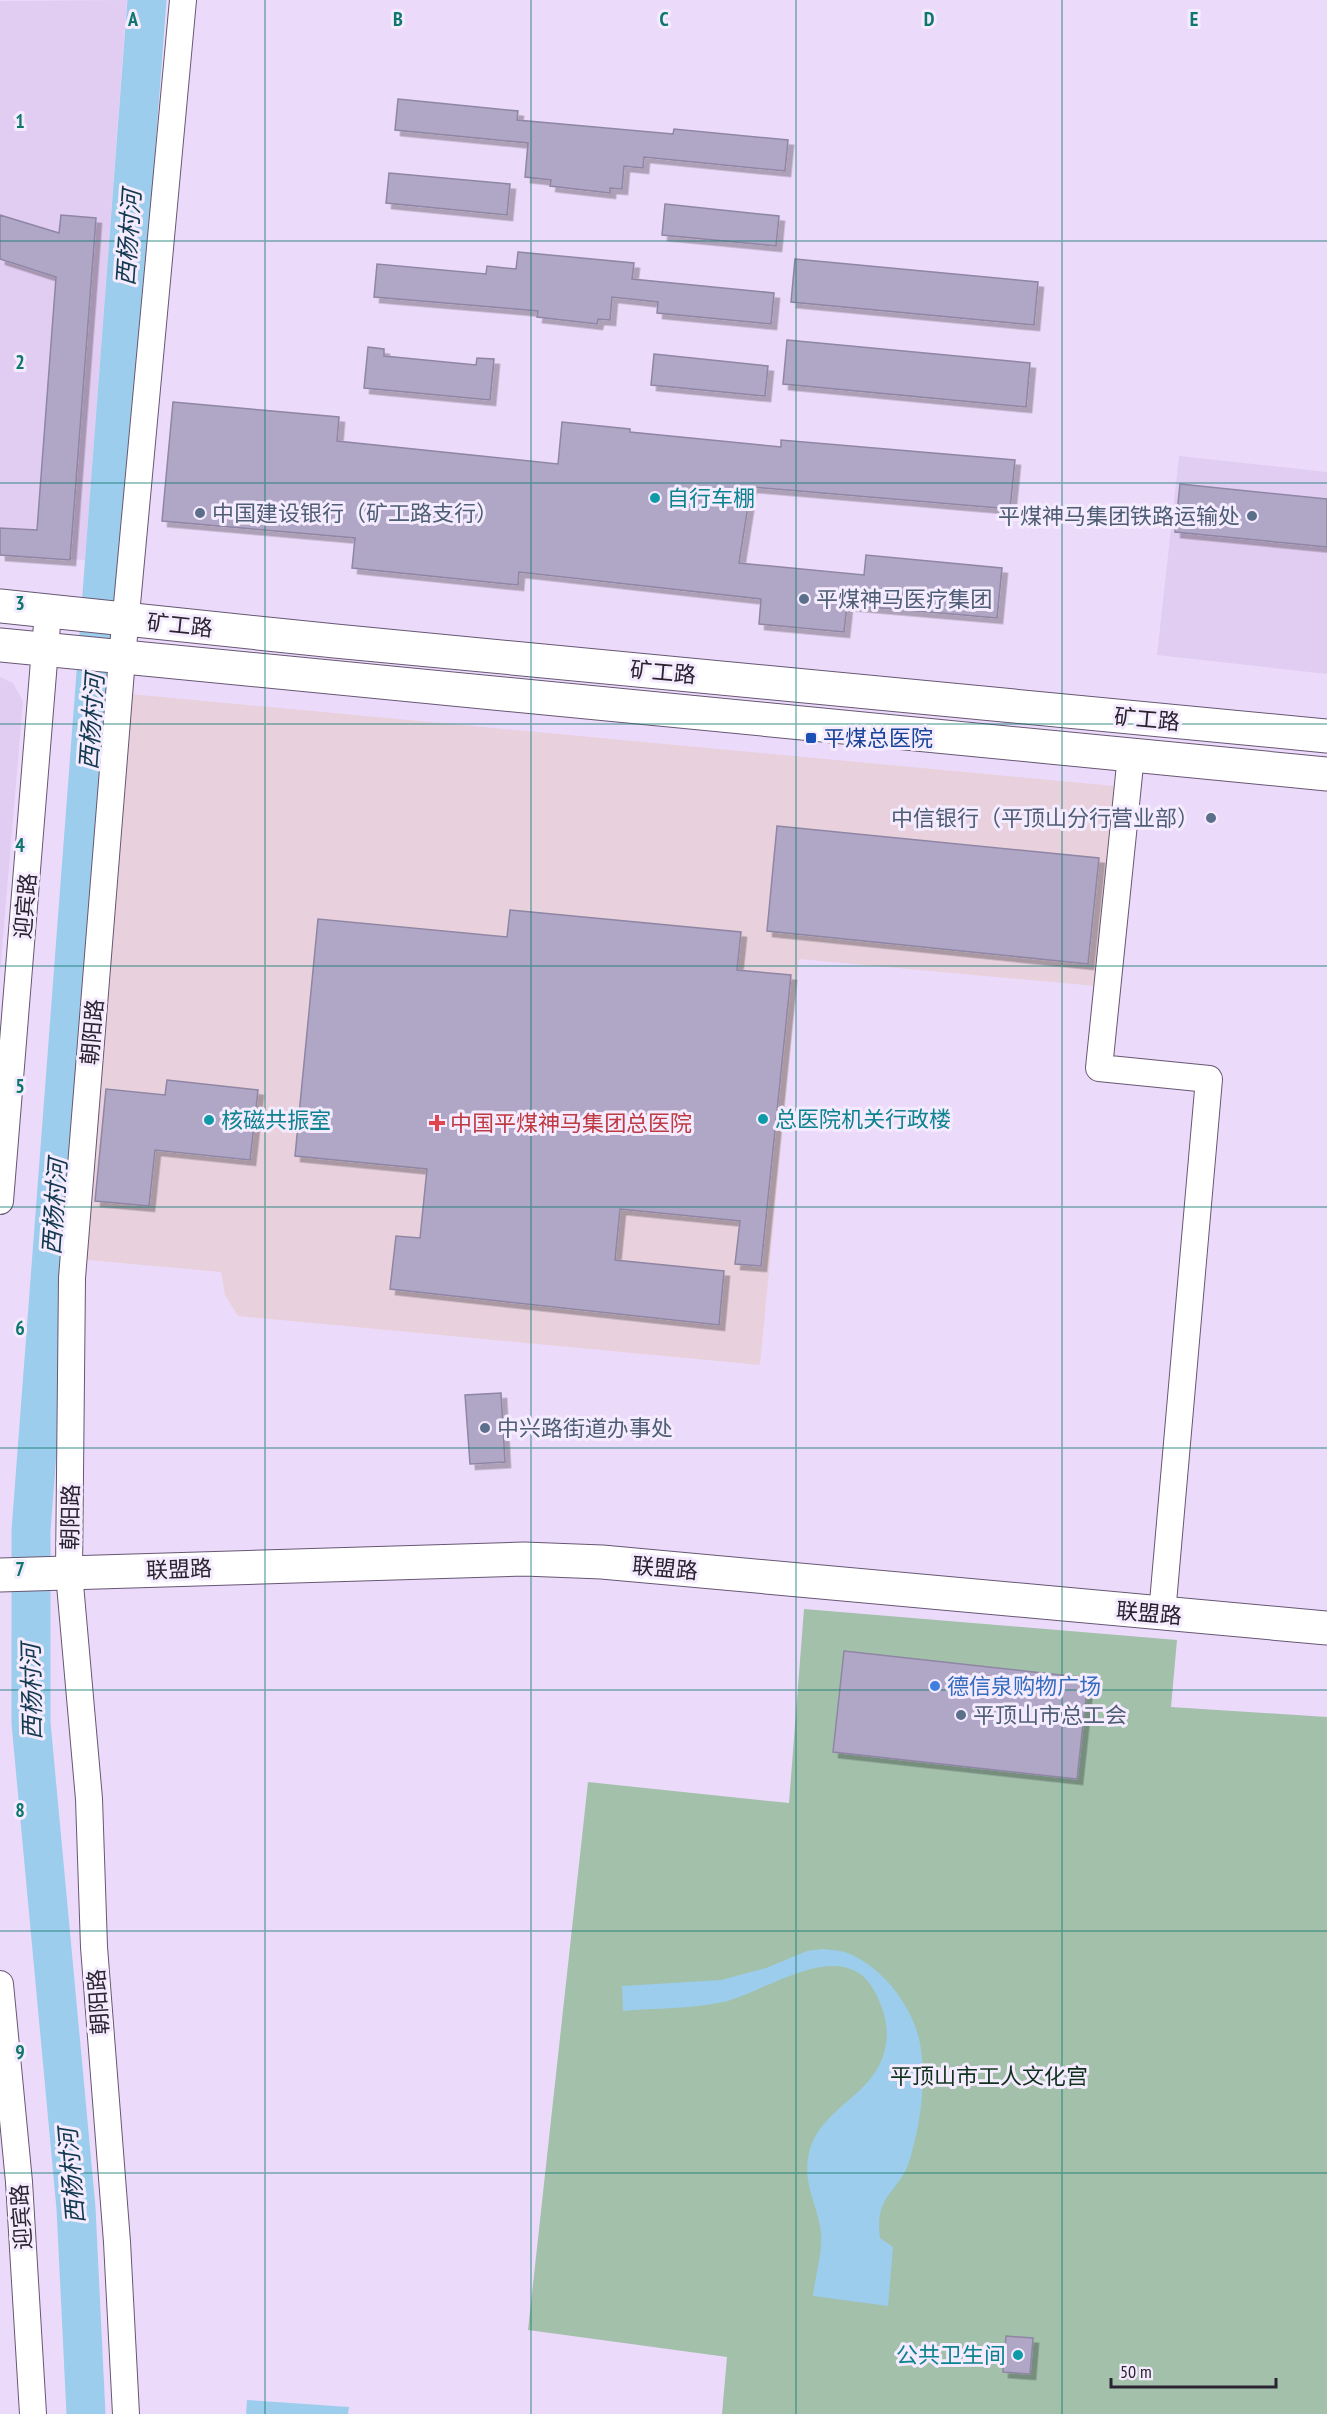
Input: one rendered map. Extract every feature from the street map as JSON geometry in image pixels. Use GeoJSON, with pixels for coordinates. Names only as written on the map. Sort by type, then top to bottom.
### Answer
{"type":"FeatureCollection","features":[{"type":"Feature","properties":{"kind":"main road","name":"矿工路"},"geometry":{"type":"LineString","coordinates":[[0,606],[1327,736]]}},
{"type":"Feature","properties":{"kind":"main road","name":"矿工路"},"geometry":{"type":"LineString","coordinates":[[0,645],[1327,774]]}},
{"type":"Feature","properties":{"kind":"main road","name":"联盟路"},"geometry":{"type":"LineString","coordinates":[[0,1575],[524,1559],[602,1562],[1327,1628]]}},
{"type":"Feature","properties":{"kind":"street","name":"朝阳路"},"geometry":{"type":"LineString","coordinates":[[126,2414],[117,2242],[94,1947],[89,1799],[63,1573],[72,1278],[122,658],[183,0]]}},
{"type":"Feature","properties":{"kind":"street","name":"迎宾路"},"geometry":{"type":"LineString","coordinates":[[0,1201],[62,613]]}},
{"type":"Feature","properties":{"kind":"street"},"geometry":{"type":"LineString","coordinates":[[1131,755],[1099,1068],[1209,1079],[1162,1614]]}},
{"type":"Feature","properties":{"kind":"street","name":"迎宾路"},"geometry":{"type":"LineString","coordinates":[[0,1984],[19,2182],[33,2414]]}},
{"type":"Feature","properties":{"kind":"shaded area"},"geometry":{"type":"Polygon","coordinates":[[[127,0],[85,560],[0,555],[0,1],[127,0]]]}},
{"type":"Feature","properties":{"kind":"shaded area"},"geometry":{"type":"Polygon","coordinates":[[[1179,456],[1327,472],[1327,674],[1157,655],[1179,456]]]}},
{"type":"Feature","properties":{"kind":"shaded area"},"geometry":{"type":"Polygon","coordinates":[[[0,677],[13,683],[23,701],[0,973],[0,677]]]}},
{"type":"Feature","properties":{"kind":"shaded area","name":"中国平煤神马集团总医院"},"geometry":{"type":"Polygon","coordinates":[[[130,694],[1115,786],[1096,986],[799,959],[760,1365],[238,1316],[225,1295],[221,1272],[77,1259],[130,694]]]}},
{"type":"Feature","properties":{"kind":"green space","name":"平顶山市工人文化宫"},"geometry":{"type":"Polygon","coordinates":[[[804,1609],[1177,1640],[1171,1707],[1327,1717],[1327,2414],[722,2414],[727,2357],[528,2330],[588,1782],[789,1803],[804,1609]]]}},
{"type":"Feature","properties":{"kind":"water"},"geometry":{"type":"Polygon","coordinates":[[[822,1949],[850,1954],[863,1961],[887,1981],[897,1993],[913,2021],[921,2050],[922,2091],[914,2146],[906,2170],[884,2202],[879,2223],[880,2238],[893,2247],[888,2306],[813,2296],[820,2256],[821,2232],[807,2174],[809,2153],[815,2137],[824,2124],[870,2079],[885,2049],[886,2026],[881,2006],[875,1992],[861,1975],[844,1967],[824,1966],[803,1971],[723,2002],[623,2011],[622,1986],[721,1980],[766,1968],[807,1951],[822,1949]]]}},
{"type":"Feature","properties":{"kind":"water"},"geometry":{"type":"Polygon","coordinates":[[[247,2400],[349,2407],[348,2414],[246,2414],[247,2400]]]}},
{"type":"Feature","properties":{"kind":"building"},"geometry":{"type":"Polygon","coordinates":[[[398,99],[518,111],[517,120],[673,134],[674,129],[788,140],[785,171],[644,157],[643,168],[624,166],[622,189],[610,188],[610,193],[550,186],[551,180],[525,177],[528,143],[395,130],[398,99]]]}},
{"type":"Feature","properties":{"kind":"building"},"geometry":{"type":"Polygon","coordinates":[[[389,173],[510,184],[507,215],[386,203],[389,173]]]}},
{"type":"Feature","properties":{"kind":"building"},"geometry":{"type":"Polygon","coordinates":[[[665,204],[779,216],[776,246],[662,235],[665,204]]]}},
{"type":"Feature","properties":{"kind":"building"},"geometry":{"type":"Polygon","coordinates":[[[0,215],[59,233],[61,215],[96,218],[70,560],[0,555],[0,528],[37,530],[56,277],[0,259],[0,215]]]}},
{"type":"Feature","properties":{"kind":"building"},"geometry":{"type":"Polygon","coordinates":[[[518,252],[634,263],[632,279],[774,293],[771,324],[657,313],[658,302],[612,297],[610,320],[598,319],[597,324],[537,317],[538,311],[374,297],[377,264],[486,274],[487,266],[516,269],[518,252]]]}},
{"type":"Feature","properties":{"kind":"building"},"geometry":{"type":"Polygon","coordinates":[[[795,259],[1038,282],[1034,325],[791,302],[795,259]]]}},
{"type":"Feature","properties":{"kind":"building"},"geometry":{"type":"Polygon","coordinates":[[[787,340],[1030,363],[1026,407],[783,384],[787,340]]]}},
{"type":"Feature","properties":{"kind":"building"},"geometry":{"type":"Polygon","coordinates":[[[368,347],[384,349],[384,356],[476,365],[477,358],[494,359],[490,400],[364,388],[368,347]]]}},
{"type":"Feature","properties":{"kind":"building"},"geometry":{"type":"Polygon","coordinates":[[[654,354],[768,366],[765,396],[651,385],[654,354]]]}},
{"type":"Feature","properties":{"kind":"building"},"geometry":{"type":"Polygon","coordinates":[[[173,402],[339,417],[337,441],[558,464],[562,422],[630,429],[630,432],[781,447],[781,440],[1015,460],[1010,509],[751,487],[739,563],[864,575],[866,555],[1002,568],[997,618],[847,605],[844,632],[759,624],[761,599],[519,572],[518,585],[352,568],[355,538],[162,521],[173,402]]]}},
{"type":"Feature","properties":{"kind":"building","name":"平煤神马集团铁路运输处"},"geometry":{"type":"Polygon","coordinates":[[[1180,484],[1327,499],[1327,547],[1175,532],[1180,484]]]}},
{"type":"Feature","properties":{"kind":"building"},"geometry":{"type":"Polygon","coordinates":[[[777,826],[1099,858],[1088,964],[767,931],[777,826]]]}},
{"type":"Feature","properties":{"kind":"building"},"geometry":{"type":"Polygon","coordinates":[[[510,910],[741,932],[737,970],[791,975],[761,1266],[735,1264],[740,1221],[620,1209],[615,1260],[724,1271],[719,1325],[390,1289],[396,1236],[420,1238],[427,1169],[295,1156],[318,919],[507,937],[510,910]]]}},
{"type":"Feature","properties":{"kind":"building"},"geometry":{"type":"Polygon","coordinates":[[[167,1080],[258,1090],[250,1160],[155,1150],[149,1206],[95,1201],[106,1089],[165,1095],[167,1080]]]}},
{"type":"Feature","properties":{"kind":"building","name":"中兴路街道办事处"},"geometry":{"type":"Polygon","coordinates":[[[501,1393],[505,1462],[470,1464],[465,1395],[501,1393]]]}},
{"type":"Feature","properties":{"kind":"building","name":"平顶山市总工会"},"geometry":{"type":"Polygon","coordinates":[[[844,1651],[1088,1678],[1077,1779],[833,1752],[844,1651]]]}},
{"type":"Feature","properties":{"kind":"building","name":"公共卫生间"},"geometry":{"type":"Polygon","coordinates":[[[1006,2336],[1033,2338],[1030,2374],[1003,2372],[1006,2336]]]}},
{"type":"Feature","properties":{"kind":"waterway","name":"西杨村河"},"geometry":{"type":"LineString","coordinates":[[86,2414],[76,2208],[31,1723],[31,1531],[147,0]]}},
{"type":"Feature","properties":{"kind":"place","name":"自行车棚"},"geometry":{"type":"Point","coordinates":[655,498]}},
{"type":"Feature","properties":{"kind":"place","name":"中国建设银行（矿工路支行）"},"geometry":{"type":"Point","coordinates":[200,513]}},
{"type":"Feature","properties":{"kind":"place","name":"平煤神马集团铁路运输处"},"geometry":{"type":"Point","coordinates":[1252,516]}},
{"type":"Feature","properties":{"kind":"place","name":"平煤神马医疗集团"},"geometry":{"type":"Point","coordinates":[804,599]}},
{"type":"Feature","properties":{"kind":"place","name":"平煤总医院"},"geometry":{"type":"Point","coordinates":[811,738]}},
{"type":"Feature","properties":{"kind":"place","name":"中信银行（平顶山分行营业部）"},"geometry":{"type":"Point","coordinates":[1211,818]}},
{"type":"Feature","properties":{"kind":"place","name":"总医院机关行政楼"},"geometry":{"type":"Point","coordinates":[763,1119]}},
{"type":"Feature","properties":{"kind":"place","name":"核磁共振室"},"geometry":{"type":"Point","coordinates":[209,1120]}},
{"type":"Feature","properties":{"kind":"place","name":"中国平煤神马集团总医院"},"geometry":{"type":"Point","coordinates":[437,1123]}},
{"type":"Feature","properties":{"kind":"place","name":"中兴路街道办事处"},"geometry":{"type":"Point","coordinates":[485,1428]}},
{"type":"Feature","properties":{"kind":"place","name":"德信泉购物广场"},"geometry":{"type":"Point","coordinates":[935,1686]}},
{"type":"Feature","properties":{"kind":"place","name":"平顶山市总工会"},"geometry":{"type":"Point","coordinates":[961,1715]}},
{"type":"Feature","properties":{"kind":"place","name":"公共卫生间"},"geometry":{"type":"Point","coordinates":[1018,2355]}}]}
